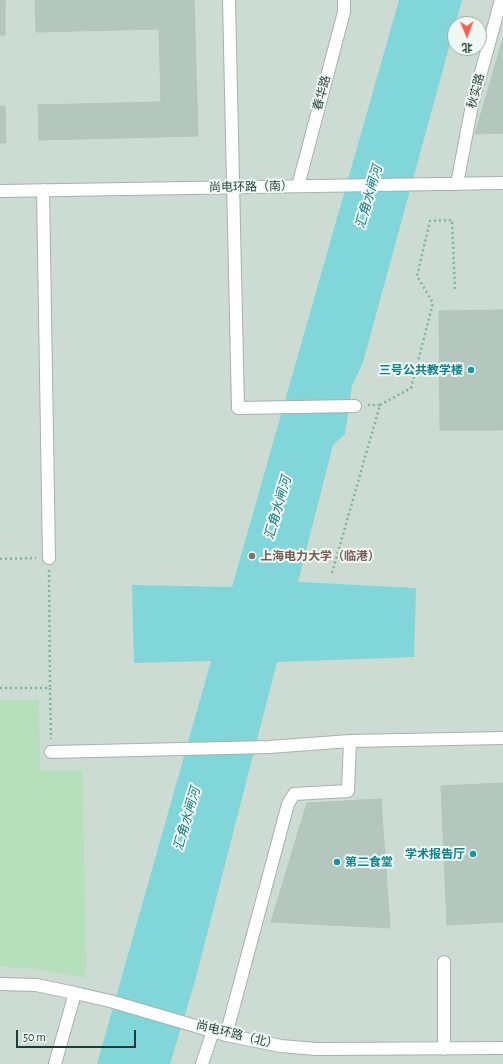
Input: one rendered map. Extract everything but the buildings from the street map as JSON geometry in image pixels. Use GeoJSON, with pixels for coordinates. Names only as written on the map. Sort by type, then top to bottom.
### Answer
{"type":"FeatureCollection","features":[{"type":"Feature","properties":{"kind":"street"},"geometry":{"type":"LineString","coordinates":[[229,0],[238,408],[356,406]]}},
{"type":"Feature","properties":{"kind":"street","name":"春华路"},"geometry":{"type":"LineString","coordinates":[[298,186],[344,12],[344,0]]}},
{"type":"Feature","properties":{"kind":"street","name":"秋实路"},"geometry":{"type":"LineString","coordinates":[[456,184],[472,105],[501,0]]}},
{"type":"Feature","properties":{"kind":"street","name":"尚电环路（南）"},"geometry":{"type":"LineString","coordinates":[[0,191],[503,183]]}},
{"type":"Feature","properties":{"kind":"street"},"geometry":{"type":"LineString","coordinates":[[43,190],[49,558]]}},
{"type":"Feature","properties":{"kind":"street"},"geometry":{"type":"LineString","coordinates":[[51,752],[172,748],[269,747],[350,741],[503,738]]}},
{"type":"Feature","properties":{"kind":"street"},"geometry":{"type":"LineString","coordinates":[[226,1035],[288,804],[294,794],[348,791],[350,741]]}},
{"type":"Feature","properties":{"kind":"street"},"geometry":{"type":"LineString","coordinates":[[444,962],[444,1049]]}},
{"type":"Feature","properties":{"kind":"street","name":"尚电环路（北）"},"geometry":{"type":"LineString","coordinates":[[0,984],[36,985],[110,1001],[258,1043],[316,1049],[503,1048]]}},
{"type":"Feature","properties":{"kind":"street"},"geometry":{"type":"LineString","coordinates":[[55,1064],[75,993]]}},
{"type":"Feature","properties":{"kind":"street"},"geometry":{"type":"LineString","coordinates":[[202,1064],[213,1031]]}},
{"type":"Feature","properties":{"kind":"path"},"geometry":{"type":"LineString","coordinates":[[356,406],[380,404],[411,388],[433,303],[417,276],[430,221],[452,220],[455,289]]}},
{"type":"Feature","properties":{"kind":"path"},"geometry":{"type":"LineString","coordinates":[[332,573],[380,404]]}},
{"type":"Feature","properties":{"kind":"path"},"geometry":{"type":"LineString","coordinates":[[0,559],[49,558],[51,752]]}},
{"type":"Feature","properties":{"kind":"path"},"geometry":{"type":"LineString","coordinates":[[0,688],[50,688]]}},
{"type":"Feature","properties":{"kind":"shaded area","name":"上海电力大学（临港）"},"geometry":{"type":"Polygon","coordinates":[[[0,0],[503,0],[503,1064],[0,1064],[0,0]]]}},
{"type":"Feature","properties":{"kind":"green space"},"geometry":{"type":"Polygon","coordinates":[[[0,700],[39,700],[40,770],[82,770],[87,969],[85,978],[30,968],[0,967],[0,700]]]}},
{"type":"Feature","properties":{"kind":"water","name":"汇角水闸河"},"geometry":{"type":"Polygon","coordinates":[[[399,0],[462,0],[458,16],[447,16],[447,55],[363,362],[352,386],[345,434],[333,445],[298,582],[416,588],[414,657],[277,662],[195,981],[170,1064],[97,1064],[211,661],[134,663],[132,585],[232,587],[399,0]]]}},
{"type":"Feature","properties":{"kind":"place","name":"三号公共教学楼"},"geometry":{"type":"Point","coordinates":[471,370]}},
{"type":"Feature","properties":{"kind":"place","name":"上海电力大学（临港）"},"geometry":{"type":"Point","coordinates":[252,556]}},
{"type":"Feature","properties":{"kind":"place","name":"学术报告厅"},"geometry":{"type":"Point","coordinates":[473,854]}},
{"type":"Feature","properties":{"kind":"place","name":"第二食堂"},"geometry":{"type":"Point","coordinates":[337,862]}}]}
